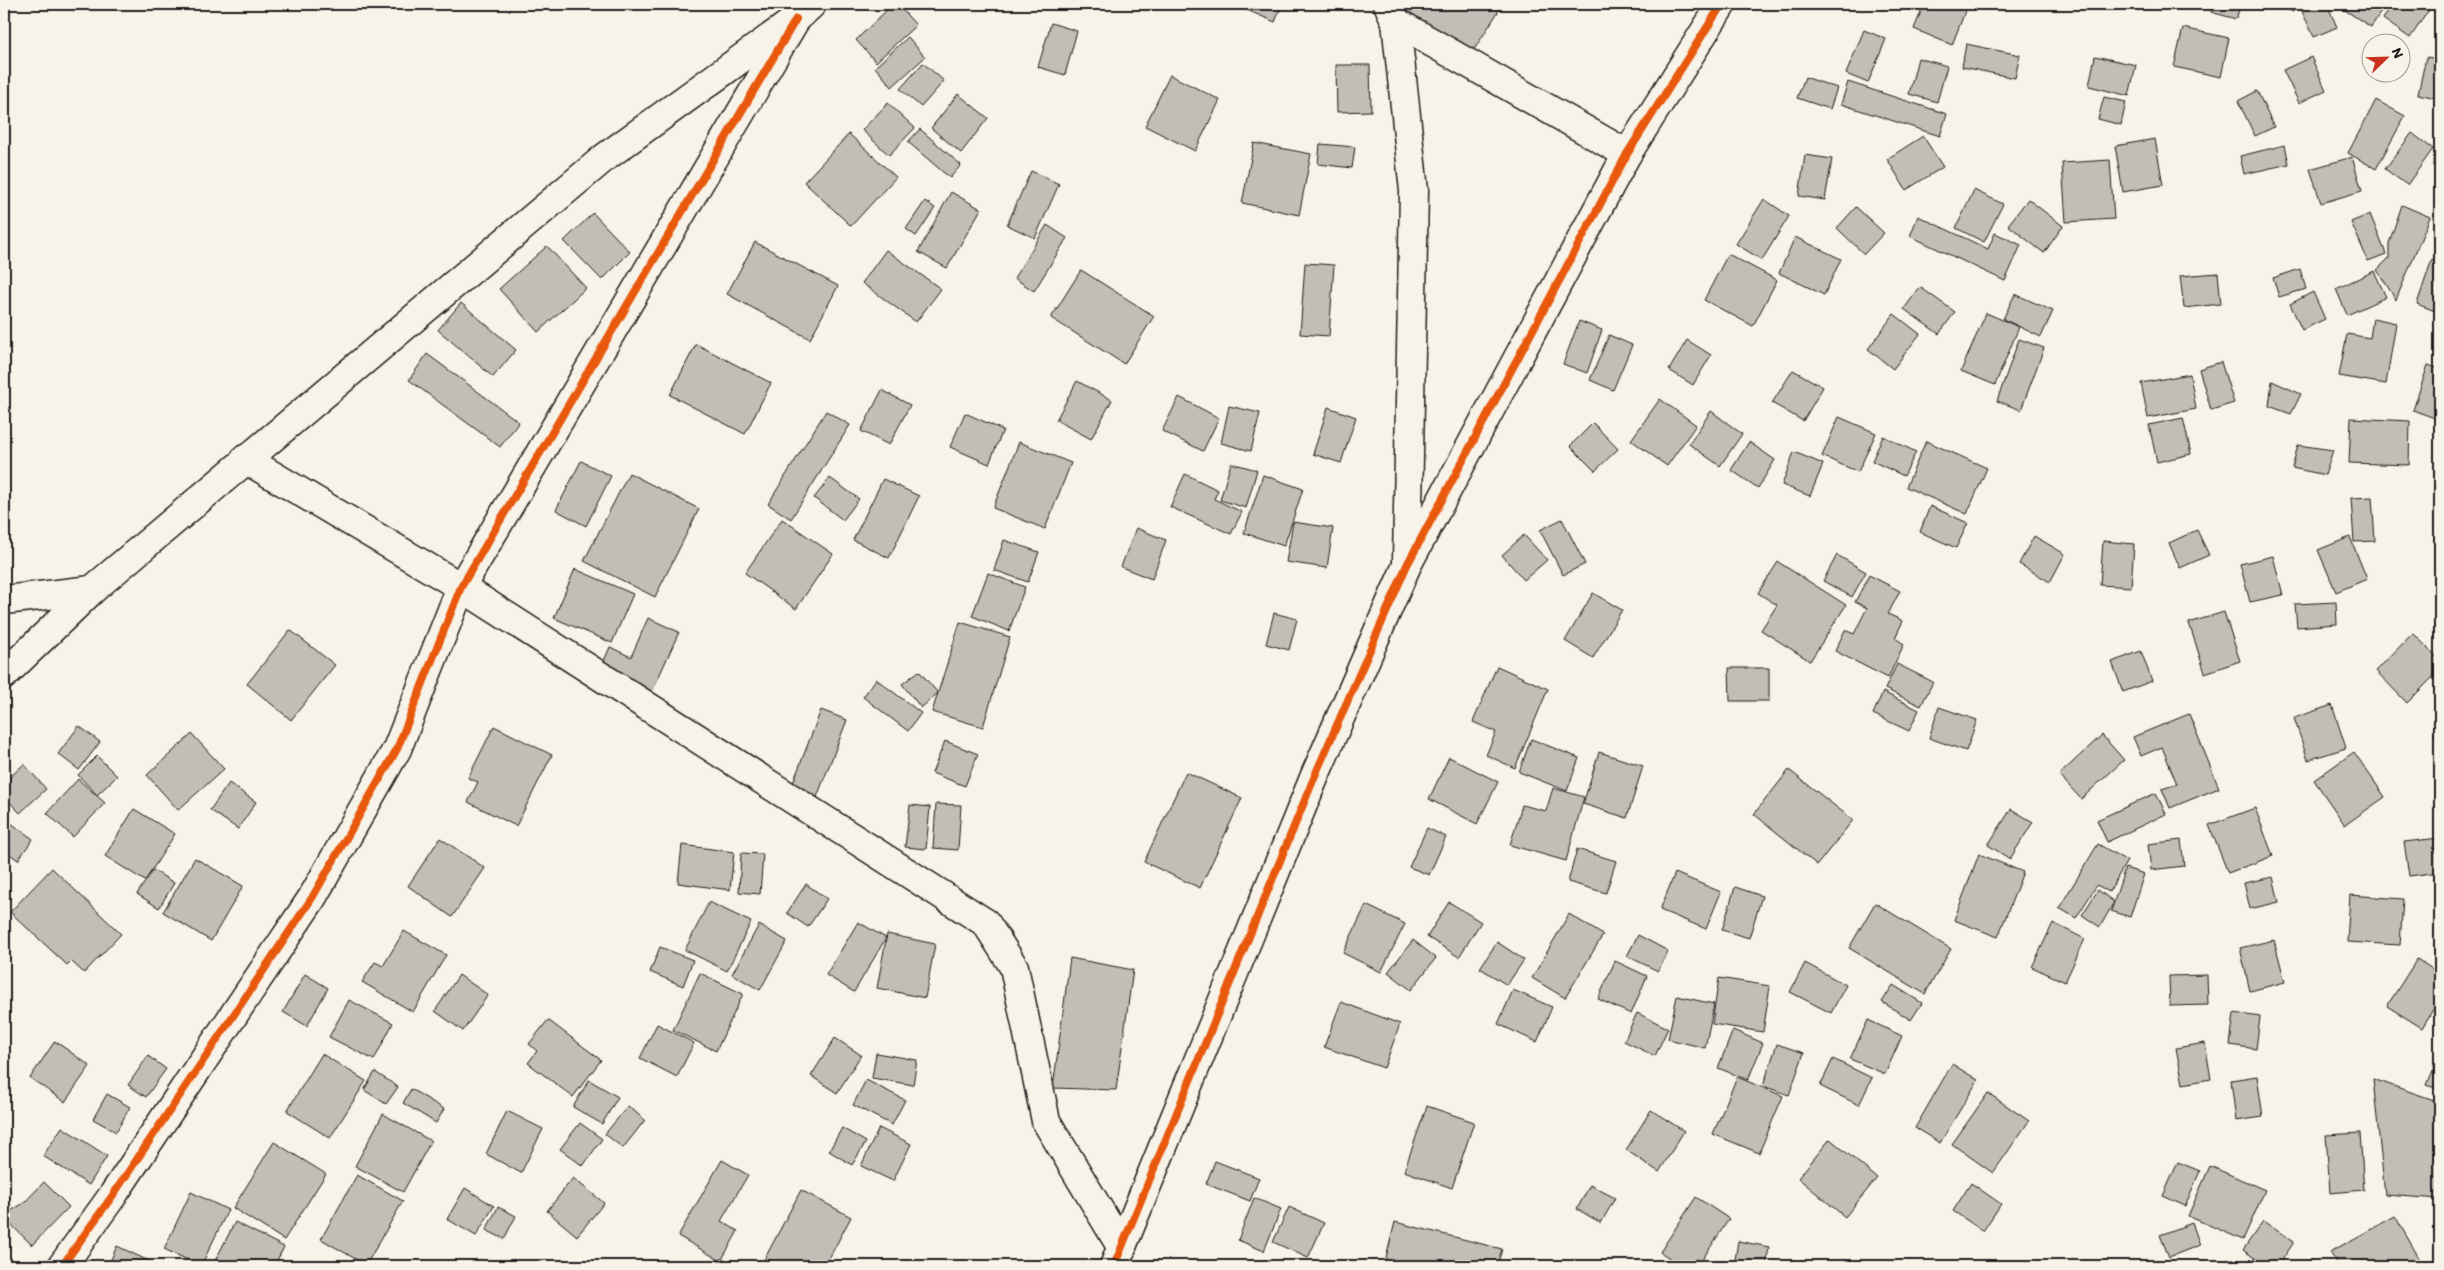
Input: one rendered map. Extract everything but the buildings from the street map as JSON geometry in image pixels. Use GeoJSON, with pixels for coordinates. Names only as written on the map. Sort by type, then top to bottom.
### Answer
{"type":"FeatureCollection","features":[{"type":"Feature","properties":{"kind":"street"},"geometry":{"type":"LineString","coordinates":[[1118,1257],[1316,773],[1407,565],[1627,154],[1722,4]]}},
{"type":"Feature","properties":{"kind":"street"},"geometry":{"type":"LineString","coordinates":[[4,674],[92,590],[245,458],[604,158],[804,11]]}},
{"type":"Feature","properties":{"kind":"street"},"geometry":{"type":"LineString","coordinates":[[62,1266],[113,1195],[312,898],[397,750],[461,587],[804,11]]}},
{"type":"Feature","properties":{"kind":"street"},"geometry":{"type":"LineString","coordinates":[[1392,13],[1627,154]]}},
{"type":"Feature","properties":{"kind":"street"},"geometry":{"type":"LineString","coordinates":[[1392,13],[1414,191],[1407,565]]}},
{"type":"Feature","properties":{"kind":"street"},"geometry":{"type":"LineString","coordinates":[[245,458],[461,587],[986,923],[1014,967],[1046,1121],[1118,1257]]}},
{"type":"Feature","properties":{"kind":"street"},"geometry":{"type":"LineString","coordinates":[[4,600],[92,590]]}},
{"type":"Feature","properties":{"kind":"cycle path"},"geometry":{"type":"LineString","coordinates":[[1114,1266],[1316,773],[1407,565],[1627,154],[1722,4]]}},
{"type":"Feature","properties":{"kind":"cycle path"},"geometry":{"type":"LineString","coordinates":[[62,1266],[113,1195],[312,898],[397,749],[461,587],[796,19]]}}]}
